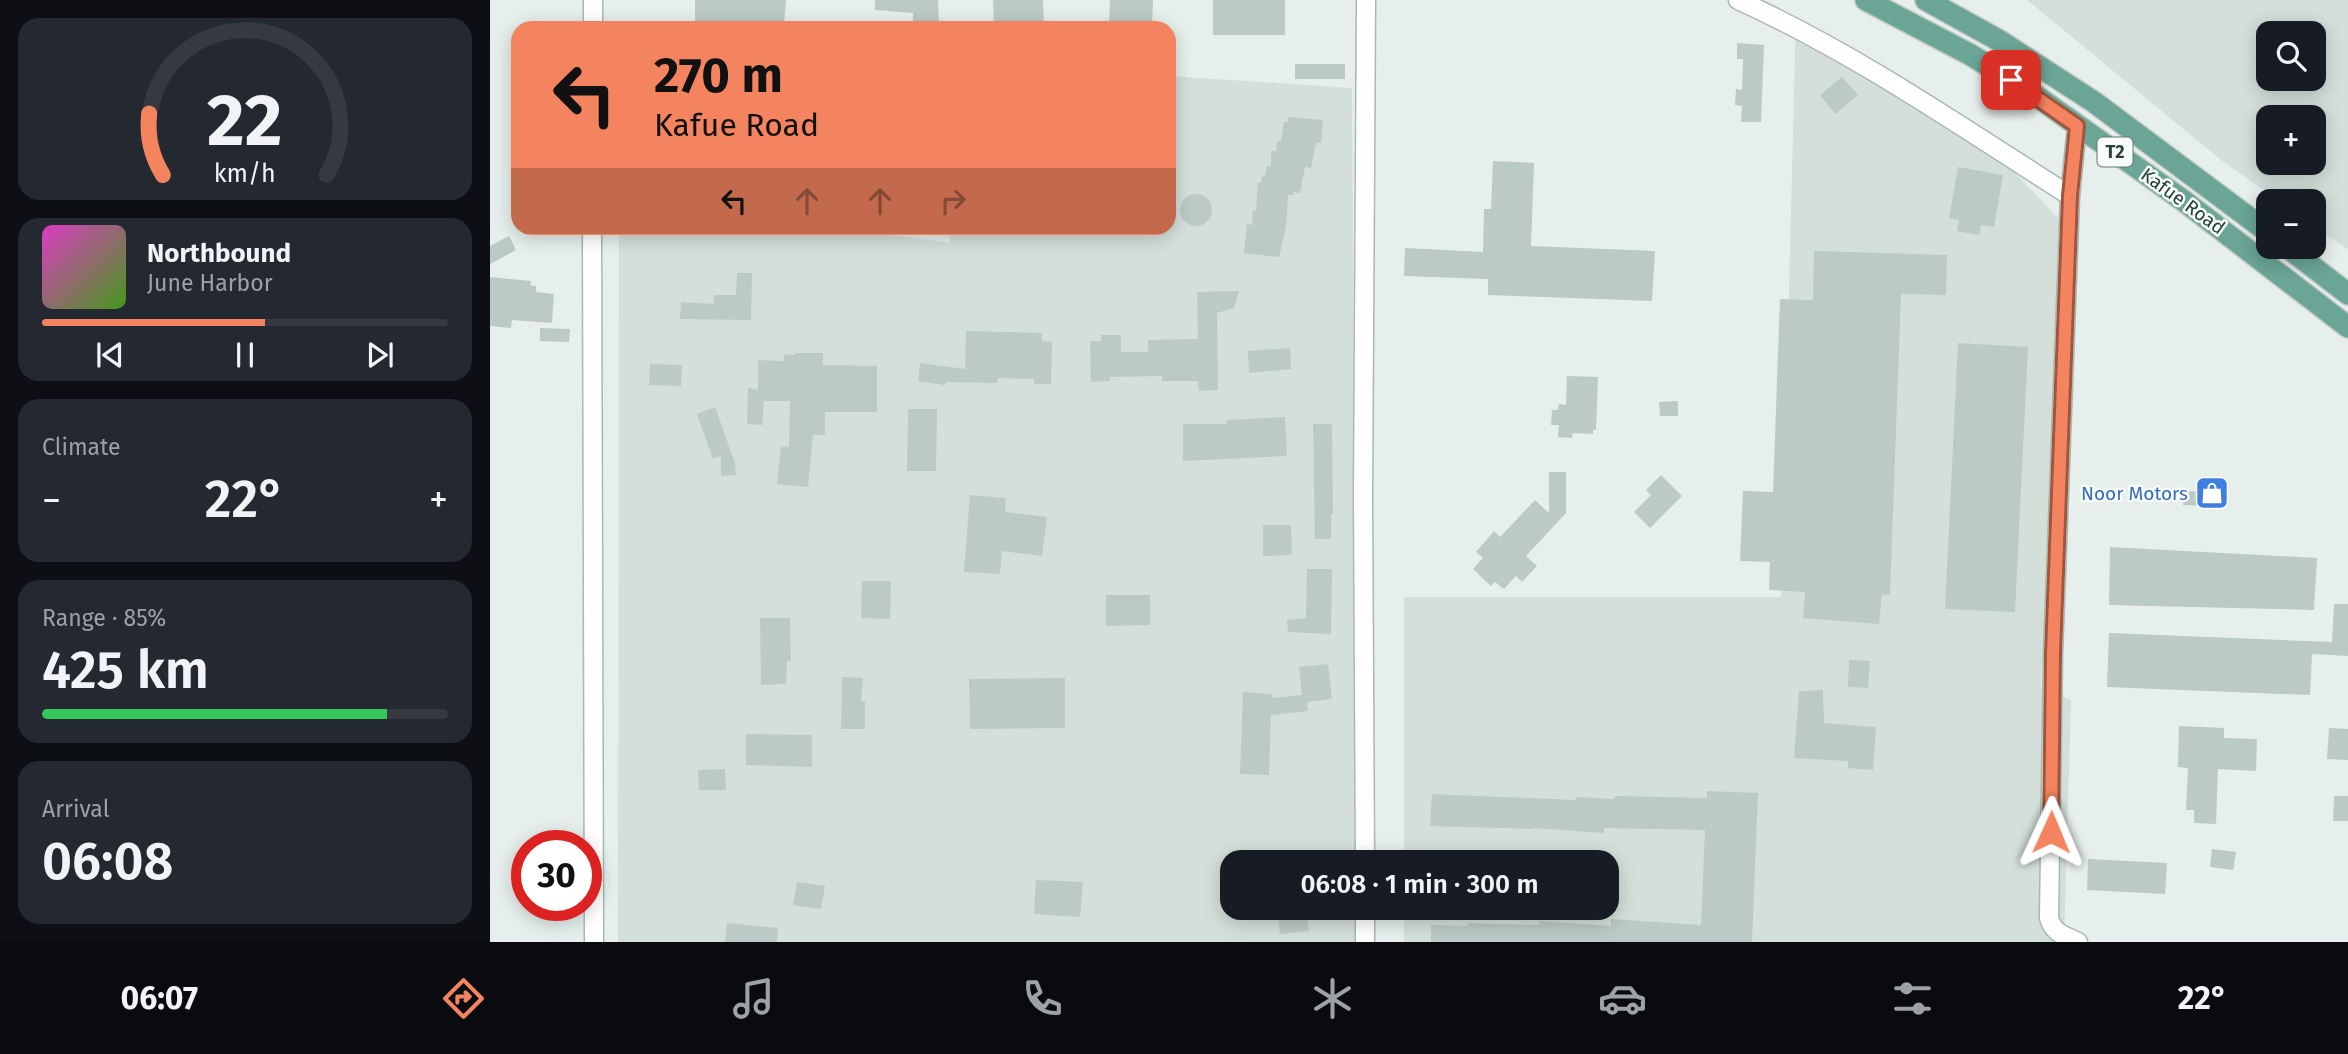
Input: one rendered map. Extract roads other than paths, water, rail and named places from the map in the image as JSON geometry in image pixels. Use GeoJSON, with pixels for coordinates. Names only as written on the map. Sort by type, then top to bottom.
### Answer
{"type":"FeatureCollection","features":[{"type":"Feature","properties":{"kind":"main road","name":"Kafue Road"},"geometry":{"type":"LineString","coordinates":[[1866,0],[1971,55],[2032,93],[2184,201],[2348,327]]}},
{"type":"Feature","properties":{"kind":"main road","name":"Kafue Road"},"geometry":{"type":"LineString","coordinates":[[1926,0],[2000,41],[2094,102],[2256,223]]}},
{"type":"Feature","properties":{"kind":"main road"},"geometry":{"type":"LineString","coordinates":[[2303,259],[2348,294]]}},
{"type":"Feature","properties":{"kind":"street"},"geometry":{"type":"LineString","coordinates":[[593,0],[593,21]]}},
{"type":"Feature","properties":{"kind":"street"},"geometry":{"type":"LineString","coordinates":[[1364,850],[1366,0]]}},
{"type":"Feature","properties":{"kind":"street"},"geometry":{"type":"LineString","coordinates":[[1738,0],[1853,60],[2070,196]]}},
{"type":"Feature","properties":{"kind":"street"},"geometry":{"type":"LineString","coordinates":[[2077,126],[2070,196],[2053,653],[2049,918],[2051,926],[2059,933],[2078,942]]}},
{"type":"Feature","properties":{"kind":"street"},"geometry":{"type":"LineString","coordinates":[[592,235],[594,942]]}},
{"type":"Feature","properties":{"kind":"street"},"geometry":{"type":"LineString","coordinates":[[1365,920],[1365,942]]}},
{"type":"Feature","properties":{"kind":"place","name":"Noor Motors"},"geometry":{"type":"Point","coordinates":[2212,493]}}]}
